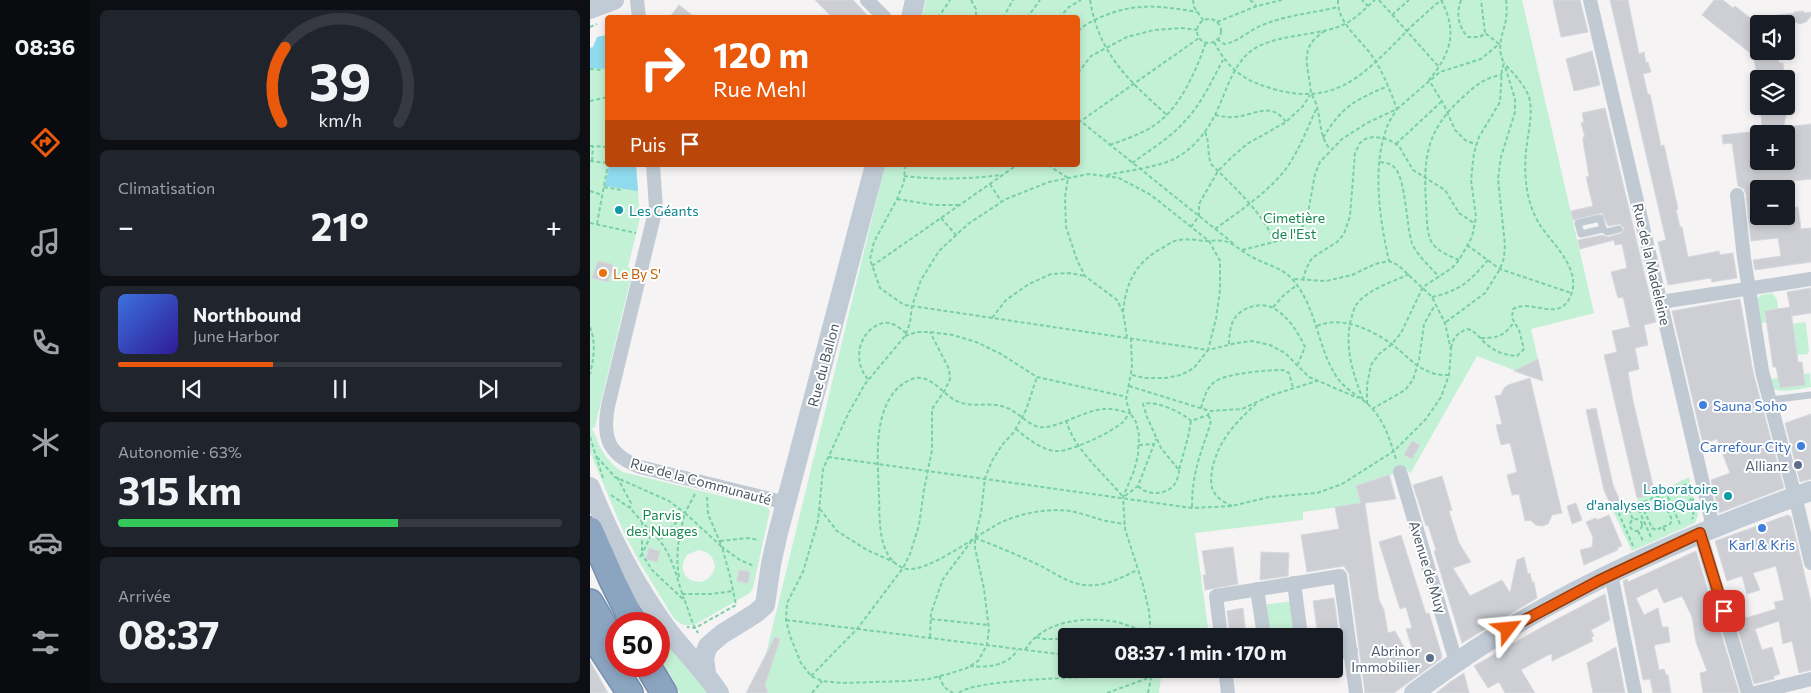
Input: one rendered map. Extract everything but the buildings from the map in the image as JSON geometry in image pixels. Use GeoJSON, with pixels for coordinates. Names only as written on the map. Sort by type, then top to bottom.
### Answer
{"type":"FeatureCollection","features":[{"type":"Feature","properties":{"kind":"highway"},"geometry":{"type":"LineString","coordinates":[[590,530],[628,612]]}},
{"type":"Feature","properties":{"kind":"highway"},"geometry":{"type":"LineString","coordinates":[[590,558],[618,612]]}},
{"type":"Feature","properties":{"kind":"highway"},"geometry":{"type":"LineString","coordinates":[[590,602],[605,627]]}},
{"type":"Feature","properties":{"kind":"highway"},"geometry":{"type":"LineString","coordinates":[[590,632],[630,693]]}},
{"type":"Feature","properties":{"kind":"street"},"geometry":{"type":"LineString","coordinates":[[590,9],[614,0]]}},
{"type":"Feature","properties":{"kind":"street"},"geometry":{"type":"LineString","coordinates":[[637,0],[638,15]]}},
{"type":"Feature","properties":{"kind":"street"},"geometry":{"type":"LineString","coordinates":[[867,0],[882,15]]}},
{"type":"Feature","properties":{"kind":"street"},"geometry":{"type":"LineString","coordinates":[[912,15],[915,0]]}},
{"type":"Feature","properties":{"kind":"street","name":"Rue de la Madeleine"},"geometry":{"type":"LineString","coordinates":[[1590,0],[1638,224],[1661,302],[1694,528],[1748,693]]}},
{"type":"Feature","properties":{"kind":"street","name":"Rue de la Communauté"},"geometry":{"type":"LineString","coordinates":[[653,167],[656,208],[608,406],[606,437],[614,452],[628,463],[786,503]]}},
{"type":"Feature","properties":{"kind":"street","name":"Rue du Ballon"},"geometry":{"type":"LineString","coordinates":[[681,646],[756,603],[760,598],[771,564],[873,167]]}},
{"type":"Feature","properties":{"kind":"street"},"geometry":{"type":"LineString","coordinates":[[1736,195],[1762,371],[1770,400],[1803,494],[1811,563]]}},
{"type":"Feature","properties":{"kind":"street"},"geometry":{"type":"LineString","coordinates":[[1661,302],[1811,279]]}},
{"type":"Feature","properties":{"kind":"street","name":"Avenue de Muy"},"geometry":{"type":"LineString","coordinates":[[1400,472],[1456,662]]}},
{"type":"Feature","properties":{"kind":"street"},"geometry":{"type":"LineString","coordinates":[[601,488],[614,541],[641,589],[660,620],[706,674],[719,693]]}},
{"type":"Feature","properties":{"kind":"street"},"geometry":{"type":"LineString","coordinates":[[1414,693],[1456,662],[1517,624],[1694,528],[1803,494]]}},
{"type":"Feature","properties":{"kind":"street","name":"Rue du Ballon"},"geometry":{"type":"LineString","coordinates":[[706,674],[704,657],[708,646],[722,634],[766,605],[771,564]]}},
{"type":"Feature","properties":{"kind":"street"},"geometry":{"type":"LineString","coordinates":[[1611,574],[1635,693]]}},
{"type":"Feature","properties":{"kind":"street"},"geometry":{"type":"LineString","coordinates":[[1220,628],[1216,596],[1340,576],[1356,693]]}},
{"type":"Feature","properties":{"kind":"street"},"geometry":{"type":"LineString","coordinates":[[1294,584],[1300,628]]}},
{"type":"Feature","properties":{"kind":"street"},"geometry":{"type":"LineString","coordinates":[[1257,589],[1263,628]]}},
{"type":"Feature","properties":{"kind":"street"},"geometry":{"type":"LineString","coordinates":[[1343,652],[1351,651]]}},
{"type":"Feature","properties":{"kind":"street"},"geometry":{"type":"LineString","coordinates":[[1226,678],[1228,693]]}},
{"type":"Feature","properties":{"kind":"street"},"geometry":{"type":"LineString","coordinates":[[1755,693],[1811,679]]}},
{"type":"Feature","properties":{"kind":"lane"},"geometry":{"type":"LineString","coordinates":[[1603,229],[1606,232],[1619,229]]}},
{"type":"Feature","properties":{"kind":"lane"},"geometry":{"type":"LineString","coordinates":[[1770,400],[1811,395]]}},
{"type":"Feature","properties":{"kind":"path"},"geometry":{"type":"LineString","coordinates":[[940,15],[950,0]]}},
{"type":"Feature","properties":{"kind":"path"},"geometry":{"type":"LineString","coordinates":[[971,0],[976,8],[976,15]]}},
{"type":"Feature","properties":{"kind":"path"},"geometry":{"type":"LineString","coordinates":[[1005,15],[1013,0]]}},
{"type":"Feature","properties":{"kind":"path"},"geometry":{"type":"LineString","coordinates":[[1029,15],[1040,0]]}},
{"type":"Feature","properties":{"kind":"path"},"geometry":{"type":"LineString","coordinates":[[1062,15],[1069,7],[1081,0]]}},
{"type":"Feature","properties":{"kind":"path"},"geometry":{"type":"LineString","coordinates":[[1090,0],[1094,20],[1106,49],[1132,84],[1167,115]]}},
{"type":"Feature","properties":{"kind":"path"},"geometry":{"type":"LineString","coordinates":[[1193,0],[1194,7],[1203,20]]}},
{"type":"Feature","properties":{"kind":"path"},"geometry":{"type":"LineString","coordinates":[[1250,0],[1257,6]]}},
{"type":"Feature","properties":{"kind":"path"},"geometry":{"type":"LineString","coordinates":[[1217,22],[1257,6],[1282,0]]}},
{"type":"Feature","properties":{"kind":"path"},"geometry":{"type":"LineString","coordinates":[[1338,0],[1338,7],[1346,23],[1376,62],[1388,86],[1396,109],[1386,128],[1380,162],[1382,220],[1389,261]]}},
{"type":"Feature","properties":{"kind":"path"},"geometry":{"type":"LineString","coordinates":[[1362,0],[1368,6]]}},
{"type":"Feature","properties":{"kind":"path"},"geometry":{"type":"LineString","coordinates":[[1105,176],[1173,159],[1191,147],[1205,132],[1215,115],[1242,58],[1259,46],[1282,38],[1327,30],[1346,23],[1376,0]]}},
{"type":"Feature","properties":{"kind":"path"},"geometry":{"type":"LineString","coordinates":[[1379,0],[1439,68]]}},
{"type":"Feature","properties":{"kind":"path"},"geometry":{"type":"LineString","coordinates":[[1392,15],[1409,0]]}},
{"type":"Feature","properties":{"kind":"path"},"geometry":{"type":"LineString","coordinates":[[1214,42],[1224,60],[1235,71],[1254,83],[1274,89],[1311,94],[1332,91],[1348,84],[1376,62],[1406,31],[1441,0],[1447,12],[1450,26],[1450,41],[1439,68],[1429,80]]}},
{"type":"Feature","properties":{"kind":"path"},"geometry":{"type":"LineString","coordinates":[[1461,0],[1458,10],[1462,31],[1468,37],[1480,37],[1485,33]]}},
{"type":"Feature","properties":{"kind":"path"},"geometry":{"type":"LineString","coordinates":[[1481,0],[1485,33],[1499,44]]}},
{"type":"Feature","properties":{"kind":"path"},"geometry":{"type":"LineString","coordinates":[[1446,323],[1485,293],[1500,269],[1504,258],[1505,245],[1498,179],[1501,157],[1515,112],[1515,99],[1500,55],[1499,44],[1505,24],[1506,0]]}},
{"type":"Feature","properties":{"kind":"path"},"geometry":{"type":"LineString","coordinates":[[1080,30],[1094,20],[1116,10],[1143,6],[1168,7],[1197,12]]}},
{"type":"Feature","properties":{"kind":"path"},"geometry":{"type":"LineString","coordinates":[[1217,39],[1224,44],[1232,43],[1242,35],[1263,24],[1338,7]]}},
{"type":"Feature","properties":{"kind":"path"},"geometry":{"type":"LineString","coordinates":[[1210,19],[1217,22],[1221,32],[1214,42],[1206,42],[1199,38],[1197,30],[1200,22],[1203,20],[1210,19]]}},
{"type":"Feature","properties":{"kind":"path"},"geometry":{"type":"LineString","coordinates":[[1080,70],[1091,56],[1126,37],[1154,30],[1182,28],[1197,30]]}},
{"type":"Feature","properties":{"kind":"path"},"geometry":{"type":"LineString","coordinates":[[1327,30],[1314,38],[1309,44],[1306,53],[1311,94],[1317,107],[1323,138],[1331,149]]}},
{"type":"Feature","properties":{"kind":"path"},"geometry":{"type":"LineString","coordinates":[[1080,120],[1199,38]]}},
{"type":"Feature","properties":{"kind":"path"},"geometry":{"type":"LineString","coordinates":[[1110,145],[1156,125],[1167,115],[1198,65],[1206,42]]}},
{"type":"Feature","properties":{"kind":"path"},"geometry":{"type":"LineString","coordinates":[[1242,250],[1286,240],[1303,226],[1308,213],[1315,174],[1320,162],[1342,139],[1367,123],[1396,109],[1440,72],[1481,59],[1499,44]]}},
{"type":"Feature","properties":{"kind":"path"},"geometry":{"type":"LineString","coordinates":[[1132,163],[1184,122],[1195,108],[1224,60]]}},
{"type":"Feature","properties":{"kind":"path"},"geometry":{"type":"LineString","coordinates":[[1367,404],[1367,385],[1371,365],[1379,354],[1392,344],[1401,333],[1423,287],[1439,277],[1459,260],[1472,236],[1475,200],[1471,180],[1472,166],[1479,137],[1500,102],[1504,63]]}},
{"type":"Feature","properties":{"kind":"path"},"geometry":{"type":"LineString","coordinates":[[828,457],[1192,508],[1232,506],[1269,497],[1317,493],[1342,484],[1394,451],[1426,420],[1441,397],[1449,375],[1453,341],[1458,333],[1467,329],[1474,331],[1496,351],[1507,355],[1520,355],[1524,349],[1519,330],[1514,322],[1513,309],[1524,306],[1544,310],[1562,307],[1572,293],[1573,283],[1570,270],[1554,242],[1542,227],[1530,201],[1525,166],[1531,123],[1529,98],[1520,81],[1504,63]]}},
{"type":"Feature","properties":{"kind":"path"},"geometry":{"type":"LineString","coordinates":[[590,70],[602,70]]}},
{"type":"Feature","properties":{"kind":"path"},"geometry":{"type":"LineString","coordinates":[[1459,260],[1448,255],[1431,241],[1427,223],[1426,157],[1431,139],[1447,111],[1484,79],[1502,75]]}},
{"type":"Feature","properties":{"kind":"path"},"geometry":{"type":"LineString","coordinates":[[1429,80],[1442,101],[1455,130],[1465,140],[1477,145]]}},
{"type":"Feature","properties":{"kind":"path"},"geometry":{"type":"LineString","coordinates":[[1323,138],[1352,102],[1388,86]]}},
{"type":"Feature","properties":{"kind":"path"},"geometry":{"type":"LineString","coordinates":[[1191,227],[1200,216],[1199,204],[1218,171],[1247,144],[1286,122],[1303,106],[1311,94]]}},
{"type":"Feature","properties":{"kind":"path"},"geometry":{"type":"LineString","coordinates":[[590,101],[605,98]]}},
{"type":"Feature","properties":{"kind":"path"},"geometry":{"type":"LineString","coordinates":[[1396,144],[1442,101]]}},
{"type":"Feature","properties":{"kind":"path"},"geometry":{"type":"LineString","coordinates":[[1215,228],[1250,204],[1288,166],[1302,142],[1317,107]]}},
{"type":"Feature","properties":{"kind":"path"},"geometry":{"type":"LineString","coordinates":[[1215,115],[1234,117],[1265,110],[1275,112],[1286,122]]}},
{"type":"Feature","properties":{"kind":"path"},"geometry":{"type":"LineString","coordinates":[[1080,122],[1236,246],[1253,258],[1281,270],[1293,279],[1306,299],[1336,377],[1349,391],[1363,400],[1379,417],[1389,434],[1400,472]]}},
{"type":"Feature","properties":{"kind":"path"},"geometry":{"type":"LineString","coordinates":[[1205,132],[1208,138],[1208,157],[1211,164],[1250,204],[1275,242]]}},
{"type":"Feature","properties":{"kind":"path"},"geometry":{"type":"LineString","coordinates":[[1303,280],[1306,268],[1312,258],[1337,242],[1344,234],[1350,216],[1355,153],[1360,142],[1373,138],[1383,138],[1399,146],[1413,170],[1445,190],[1460,213],[1474,224]]}},
{"type":"Feature","properties":{"kind":"path"},"geometry":{"type":"LineString","coordinates":[[605,147],[592,146],[591,161],[605,163]]}},
{"type":"Feature","properties":{"kind":"path"},"geometry":{"type":"LineString","coordinates":[[1380,162],[1390,164],[1396,168],[1403,193],[1412,243],[1420,256],[1439,277]]}},
{"type":"Feature","properties":{"kind":"path"},"geometry":{"type":"LineString","coordinates":[[597,224],[607,167]]}},
{"type":"Feature","properties":{"kind":"path"},"geometry":{"type":"LineString","coordinates":[[906,167],[904,182],[874,242],[870,259],[880,288],[904,305],[1208,350],[1229,344],[1252,341],[1270,345],[1285,353],[1309,377],[1363,400]]}},
{"type":"Feature","properties":{"kind":"path"},"geometry":{"type":"LineString","coordinates":[[872,266],[1014,167]]}},
{"type":"Feature","properties":{"kind":"path"},"geometry":{"type":"LineString","coordinates":[[1051,167],[1068,178]]}},
{"type":"Feature","properties":{"kind":"path"},"geometry":{"type":"LineString","coordinates":[[1037,377],[1034,391],[1023,417],[992,461],[985,478],[981,513],[975,538],[989,625],[987,645],[978,661],[970,666],[939,676],[906,681],[843,683],[822,681],[811,676],[801,663],[786,620],[787,603],[803,572],[811,548],[820,510],[823,470],[848,414],[869,379],[905,334],[910,323],[912,306],[921,280],[939,251],[968,224],[1002,201],[1050,182],[1089,174],[1105,176],[1119,178],[1151,195],[1209,241],[1220,261],[1220,290],[1216,319],[1208,350],[1194,368],[1166,378],[1145,378],[1132,375]]}},
{"type":"Feature","properties":{"kind":"path"},"geometry":{"type":"LineString","coordinates":[[904,176],[930,180],[953,180],[1003,175]]}},
{"type":"Feature","properties":{"kind":"path"},"geometry":{"type":"LineString","coordinates":[[1068,178],[1065,196],[1066,227],[1077,260],[1085,276],[1117,300],[1123,312],[1128,338]]}},
{"type":"Feature","properties":{"kind":"path"},"geometry":{"type":"LineString","coordinates":[[990,184],[1002,201]]}},
{"type":"Feature","properties":{"kind":"path"},"geometry":{"type":"LineString","coordinates":[[604,187],[621,190]]}},
{"type":"Feature","properties":{"kind":"path"},"geometry":{"type":"LineString","coordinates":[[590,191],[602,195]]}},
{"type":"Feature","properties":{"kind":"path"},"geometry":{"type":"LineString","coordinates":[[897,199],[934,205],[959,205]]}},
{"type":"Feature","properties":{"kind":"path"},"geometry":{"type":"LineString","coordinates":[[941,218],[956,236]]}},
{"type":"Feature","properties":{"kind":"path"},"geometry":{"type":"LineString","coordinates":[[590,223],[636,233]]}},
{"type":"Feature","properties":{"kind":"path"},"geometry":{"type":"LineString","coordinates":[[1123,312],[1125,294],[1138,266],[1156,252],[1176,241],[1224,241],[1236,246]]}},
{"type":"Feature","properties":{"kind":"path"},"geometry":{"type":"LineString","coordinates":[[1468,245],[1500,269],[1572,293]]}},
{"type":"Feature","properties":{"kind":"path"},"geometry":{"type":"LineString","coordinates":[[1432,296],[1450,293],[1465,284],[1488,260]]}},
{"type":"Feature","properties":{"kind":"path"},"geometry":{"type":"LineString","coordinates":[[1293,279],[1326,281],[1352,275],[1375,264],[1389,261],[1398,265],[1432,296],[1446,323],[1451,350]]}},
{"type":"Feature","properties":{"kind":"path"},"geometry":{"type":"LineString","coordinates":[[992,318],[1006,300],[1036,280],[1051,274],[1085,276]]}},
{"type":"Feature","properties":{"kind":"path"},"geometry":{"type":"LineString","coordinates":[[1363,400],[1354,374],[1349,349],[1350,324],[1355,306],[1374,289],[1410,274]]}},
{"type":"Feature","properties":{"kind":"path"},"geometry":{"type":"LineString","coordinates":[[1273,307],[1297,285]]}},
{"type":"Feature","properties":{"kind":"path"},"geometry":{"type":"LineString","coordinates":[[1372,409],[1405,390],[1413,380],[1424,324],[1436,304]]}},
{"type":"Feature","properties":{"kind":"path"},"geometry":{"type":"LineString","coordinates":[[1229,344],[1233,320],[1240,312],[1253,306],[1264,305],[1273,307],[1298,331],[1305,347],[1298,365]]}},
{"type":"Feature","properties":{"kind":"path"},"geometry":{"type":"LineString","coordinates":[[1317,326],[1327,322],[1338,321],[1364,329],[1392,344],[1417,366],[1430,373],[1449,375]]}},
{"type":"Feature","properties":{"kind":"path"},"geometry":{"type":"LineString","coordinates":[[1481,338],[1501,335],[1507,332],[1514,322]]}},
{"type":"Feature","properties":{"kind":"path"},"geometry":{"type":"LineString","coordinates":[[869,379],[863,374],[859,352],[861,342],[866,334],[880,324],[886,323],[896,326],[905,334]]}},
{"type":"Feature","properties":{"kind":"path"},"geometry":{"type":"LineString","coordinates":[[590,327],[594,346],[594,361],[590,374]]}},
{"type":"Feature","properties":{"kind":"path"},"geometry":{"type":"LineString","coordinates":[[905,334],[930,332],[953,335],[976,342],[1001,354],[1037,377],[1127,397]]}},
{"type":"Feature","properties":{"kind":"path"},"geometry":{"type":"LineString","coordinates":[[811,676],[857,629],[903,568],[910,554],[919,525],[932,450],[932,409],[950,379],[949,369],[930,332]]}},
{"type":"Feature","properties":{"kind":"path"},"geometry":{"type":"LineString","coordinates":[[1131,338],[1132,375],[1127,397],[1130,413],[1136,422],[1139,445],[1134,471],[1123,497],[1129,544],[1143,585],[1150,628]]}},
{"type":"Feature","properties":{"kind":"path"},"geometry":{"type":"LineString","coordinates":[[1201,408],[1209,388],[1216,381],[1232,376],[1283,370],[1289,373],[1294,388]]}},
{"type":"Feature","properties":{"kind":"path"},"geometry":{"type":"LineString","coordinates":[[1125,524],[1069,511],[1048,510],[1004,521],[930,564],[917,568],[903,568],[890,556],[882,538],[878,441],[882,417],[898,387],[909,379],[920,377],[932,382],[943,392],[960,402],[997,404],[1006,407],[1032,424],[1041,427],[1050,427],[1103,409],[1130,413]]}},
{"type":"Feature","properties":{"kind":"path"},"geometry":{"type":"LineString","coordinates":[[1129,386],[1210,410],[1242,408],[1317,381]]}},
{"type":"Feature","properties":{"kind":"path"},"geometry":{"type":"LineString","coordinates":[[1179,470],[1156,439],[1143,404],[1152,403],[1169,408],[1191,420]]}},
{"type":"Feature","properties":{"kind":"path"},"geometry":{"type":"LineString","coordinates":[[1232,506],[1214,494],[1211,475],[1214,458],[1220,444],[1229,431],[1257,403]]}},
{"type":"Feature","properties":{"kind":"path"},"geometry":{"type":"LineString","coordinates":[[1208,415],[1210,410]]}},
{"type":"Feature","properties":{"kind":"path"},"geometry":{"type":"LineString","coordinates":[[1016,429],[1040,446],[1054,451],[1063,451],[1079,446],[1111,430],[1124,421],[1130,413]]}},
{"type":"Feature","properties":{"kind":"path"},"geometry":{"type":"LineString","coordinates":[[1191,420],[1208,415]]}},
{"type":"Feature","properties":{"kind":"path"},"geometry":{"type":"LineString","coordinates":[[1192,508],[1194,475],[1211,420],[1208,415]]}},
{"type":"Feature","properties":{"kind":"path"},"geometry":{"type":"LineString","coordinates":[[1066,420],[1069,431],[1079,446],[1123,497]]}},
{"type":"Feature","properties":{"kind":"path"},"geometry":{"type":"LineString","coordinates":[[1138,486],[1142,490],[1151,493],[1168,490],[1175,484],[1191,420]]}},
{"type":"Feature","properties":{"kind":"path"},"geometry":{"type":"LineString","coordinates":[[590,437],[596,457],[601,488],[630,508],[660,540],[680,581]]}},
{"type":"Feature","properties":{"kind":"path"},"geometry":{"type":"LineString","coordinates":[[1123,497],[1138,486],[1156,439]]}},
{"type":"Feature","properties":{"kind":"path"},"geometry":{"type":"LineString","coordinates":[[1139,445],[1154,444]]}},
{"type":"Feature","properties":{"kind":"path"},"geometry":{"type":"LineString","coordinates":[[596,457],[616,477],[631,503],[630,508]]}},
{"type":"Feature","properties":{"kind":"path"},"geometry":{"type":"LineString","coordinates":[[616,477],[669,501],[722,547],[740,560],[757,567],[771,564]]}},
{"type":"Feature","properties":{"kind":"path"},"geometry":{"type":"LineString","coordinates":[[704,483],[708,514],[722,547],[736,605],[696,628],[682,594],[677,566],[677,544],[685,513],[697,491],[704,483]]}},
{"type":"Feature","properties":{"kind":"path"},"geometry":{"type":"LineString","coordinates":[[1687,484],[1694,516],[1692,519],[1694,528],[1673,508],[1666,493],[1687,484]]}},
{"type":"Feature","properties":{"kind":"path"},"geometry":{"type":"LineString","coordinates":[[1649,533],[1654,532],[1654,529],[1670,524],[1672,520],[1662,498],[1658,496],[1644,502],[1643,508],[1654,529]]}},
{"type":"Feature","properties":{"kind":"path"},"geometry":{"type":"LineString","coordinates":[[1668,511],[1697,496],[1699,504]]}},
{"type":"Feature","properties":{"kind":"path"},"geometry":{"type":"LineString","coordinates":[[1638,531],[1644,544],[1634,548],[1619,514],[1637,506],[1652,540]]}},
{"type":"Feature","properties":{"kind":"path"},"geometry":{"type":"LineString","coordinates":[[1638,509],[1643,508]]}},
{"type":"Feature","properties":{"kind":"path"},"geometry":{"type":"LineString","coordinates":[[1629,509],[1633,520],[1631,528]]}},
{"type":"Feature","properties":{"kind":"path"},"geometry":{"type":"LineString","coordinates":[[820,510],[838,531],[867,550],[895,562]]}},
{"type":"Feature","properties":{"kind":"path"},"geometry":{"type":"LineString","coordinates":[[660,540],[685,513]]}},
{"type":"Feature","properties":{"kind":"path"},"geometry":{"type":"LineString","coordinates":[[1633,520],[1641,522],[1641,527],[1638,531]]}},
{"type":"Feature","properties":{"kind":"path"},"geometry":{"type":"LineString","coordinates":[[1644,522],[1648,520]]}},
{"type":"Feature","properties":{"kind":"path"},"geometry":{"type":"LineString","coordinates":[[642,521],[642,554],[652,570],[684,601]]}},
{"type":"Feature","properties":{"kind":"path"},"geometry":{"type":"LineString","coordinates":[[1663,527],[1666,533]]}},
{"type":"Feature","properties":{"kind":"path"},"geometry":{"type":"LineString","coordinates":[[1626,530],[1631,528]]}},
{"type":"Feature","properties":{"kind":"path"},"geometry":{"type":"LineString","coordinates":[[1631,528],[1634,531],[1638,531]]}},
{"type":"Feature","properties":{"kind":"path"},"geometry":{"type":"LineString","coordinates":[[642,554],[652,533]]}},
{"type":"Feature","properties":{"kind":"path"},"geometry":{"type":"LineString","coordinates":[[720,541],[748,538],[763,542]]}},
{"type":"Feature","properties":{"kind":"path"},"geometry":{"type":"LineString","coordinates":[[975,538],[1064,578],[1085,585],[1103,584],[1118,580],[1138,569]]}},
{"type":"Feature","properties":{"kind":"path"},"geometry":{"type":"LineString","coordinates":[[930,638],[930,613],[935,596],[943,579],[975,538]]}},
{"type":"Feature","properties":{"kind":"path"},"geometry":{"type":"LineString","coordinates":[[642,554],[647,554]]}},
{"type":"Feature","properties":{"kind":"path"},"geometry":{"type":"LineString","coordinates":[[682,594],[711,594],[734,591]]}},
{"type":"Feature","properties":{"kind":"path"},"geometry":{"type":"LineString","coordinates":[[931,619],[989,625]]}},
{"type":"Feature","properties":{"kind":"path"},"geometry":{"type":"LineString","coordinates":[[1025,650],[1028,644],[1036,637],[1056,625],[1075,620],[1094,619],[1117,622],[1135,628]]}},
{"type":"Feature","properties":{"kind":"path"},"geometry":{"type":"LineString","coordinates":[[786,620],[1058,654]]}},
{"type":"Feature","properties":{"kind":"path"},"geometry":{"type":"LineString","coordinates":[[1036,637],[1044,640],[1058,639]]}},
{"type":"Feature","properties":{"kind":"path"},"geometry":{"type":"LineString","coordinates":[[970,666],[988,666],[1004,662],[1014,655],[1017,649]]}},
{"type":"Feature","properties":{"kind":"path"},"geometry":{"type":"LineString","coordinates":[[939,676],[944,687],[952,693]]}},
{"type":"Feature","properties":{"kind":"path"},"geometry":{"type":"LineString","coordinates":[[959,693],[963,689],[995,683],[1076,678]]}},
{"type":"Feature","properties":{"kind":"path"},"geometry":{"type":"LineString","coordinates":[[1106,693],[1151,678],[1148,693]]}},
{"type":"Feature","properties":{"kind":"path"},"geometry":{"type":"LineString","coordinates":[[812,693],[822,681]]}},
{"type":"Feature","properties":{"kind":"green space","name":"Cimetière de l'Est"},"geometry":{"type":"Polygon","coordinates":[[[926,0],[1522,0],[1594,313],[1531,329],[1543,381],[1477,356],[1410,474],[1408,470],[1390,475],[1396,499],[1303,512],[1303,520],[1195,533],[1208,628],[1058,628],[1058,678],[1161,678],[1159,693],[750,693],[766,654],[885,167],[1080,167],[1080,15],[922,15],[926,0]]]}},
{"type":"Feature","properties":{"kind":"green space","name":"Parvis des Nuages"},"geometry":{"type":"Polygon","coordinates":[[[605,35],[605,167],[636,167],[640,218],[628,267],[633,269],[595,427],[592,428],[607,458],[623,472],[767,507],[770,510],[753,588],[750,593],[692,625],[683,625],[673,617],[640,563],[623,531],[590,452],[590,48],[593,47],[597,37],[605,35]],[[698,550],[687,555],[683,564],[683,571],[687,577],[692,581],[706,580],[711,575],[715,566],[710,555],[698,550]]]}},
{"type":"Feature","properties":{"kind":"green space"},"geometry":{"type":"Polygon","coordinates":[[[1772,293],[1777,299],[1778,309],[1765,311],[1766,322],[1760,324],[1757,298],[1761,295],[1772,293]]]}},
{"type":"Feature","properties":{"kind":"green space"},"geometry":{"type":"Polygon","coordinates":[[[1804,322],[1806,324],[1809,351],[1808,354],[1797,355],[1793,324],[1804,322]]]}},
{"type":"Feature","properties":{"kind":"green space"},"geometry":{"type":"Polygon","coordinates":[[[1810,373],[1811,387],[1779,391],[1772,387],[1770,382],[1770,379],[1778,378],[1780,388],[1805,385],[1804,374],[1810,373]]]}},
{"type":"Feature","properties":{"kind":"green space"},"geometry":{"type":"Polygon","coordinates":[[[1689,477],[1698,515],[1695,523],[1632,551],[1613,511],[1638,501],[1637,498],[1655,494],[1689,477]]]}},
{"type":"Feature","properties":{"kind":"green space"},"geometry":{"type":"Polygon","coordinates":[[[1301,600],[1305,628],[1258,628],[1254,606],[1301,600]]]}},
{"type":"Feature","properties":{"kind":"green space"},"geometry":{"type":"Polygon","coordinates":[[[670,641],[712,693],[680,693],[670,675],[670,641]]]}},
{"type":"Feature","properties":{"kind":"water"},"geometry":{"type":"Polygon","coordinates":[[[605,35],[605,69],[590,68],[590,48],[593,47],[597,37],[605,35]]]}},
{"type":"Feature","properties":{"kind":"water"},"geometry":{"type":"Polygon","coordinates":[[[609,167],[636,167],[638,191],[605,186],[609,167]]]}},
{"type":"Feature","properties":{"kind":"place","name":"Les Géants"},"geometry":{"type":"Point","coordinates":[619,210]}},
{"type":"Feature","properties":{"kind":"place","name":"Le By S'"},"geometry":{"type":"Point","coordinates":[603,273]}},
{"type":"Feature","properties":{"kind":"place","name":"Sauna Soho"},"geometry":{"type":"Point","coordinates":[1703,405]}},
{"type":"Feature","properties":{"kind":"place","name":"Carrefour City"},"geometry":{"type":"Point","coordinates":[1801,446]}},
{"type":"Feature","properties":{"kind":"place","name":"Allianz"},"geometry":{"type":"Point","coordinates":[1798,465]}},
{"type":"Feature","properties":{"kind":"place","name":"Laboratoire d'analyses BioQualys"},"geometry":{"type":"Point","coordinates":[1728,496]}},
{"type":"Feature","properties":{"kind":"place","name":"Karl & Kris"},"geometry":{"type":"Point","coordinates":[1762,528]}},
{"type":"Feature","properties":{"kind":"place","name":"Abrinor Immobilier"},"geometry":{"type":"Point","coordinates":[1430,658]}},
{"type":"Feature","properties":{"kind":"route"},"geometry":{"type":"LineString","coordinates":[[1508,629],[1598,581],[1700,533],[1724,611]]}}]}
